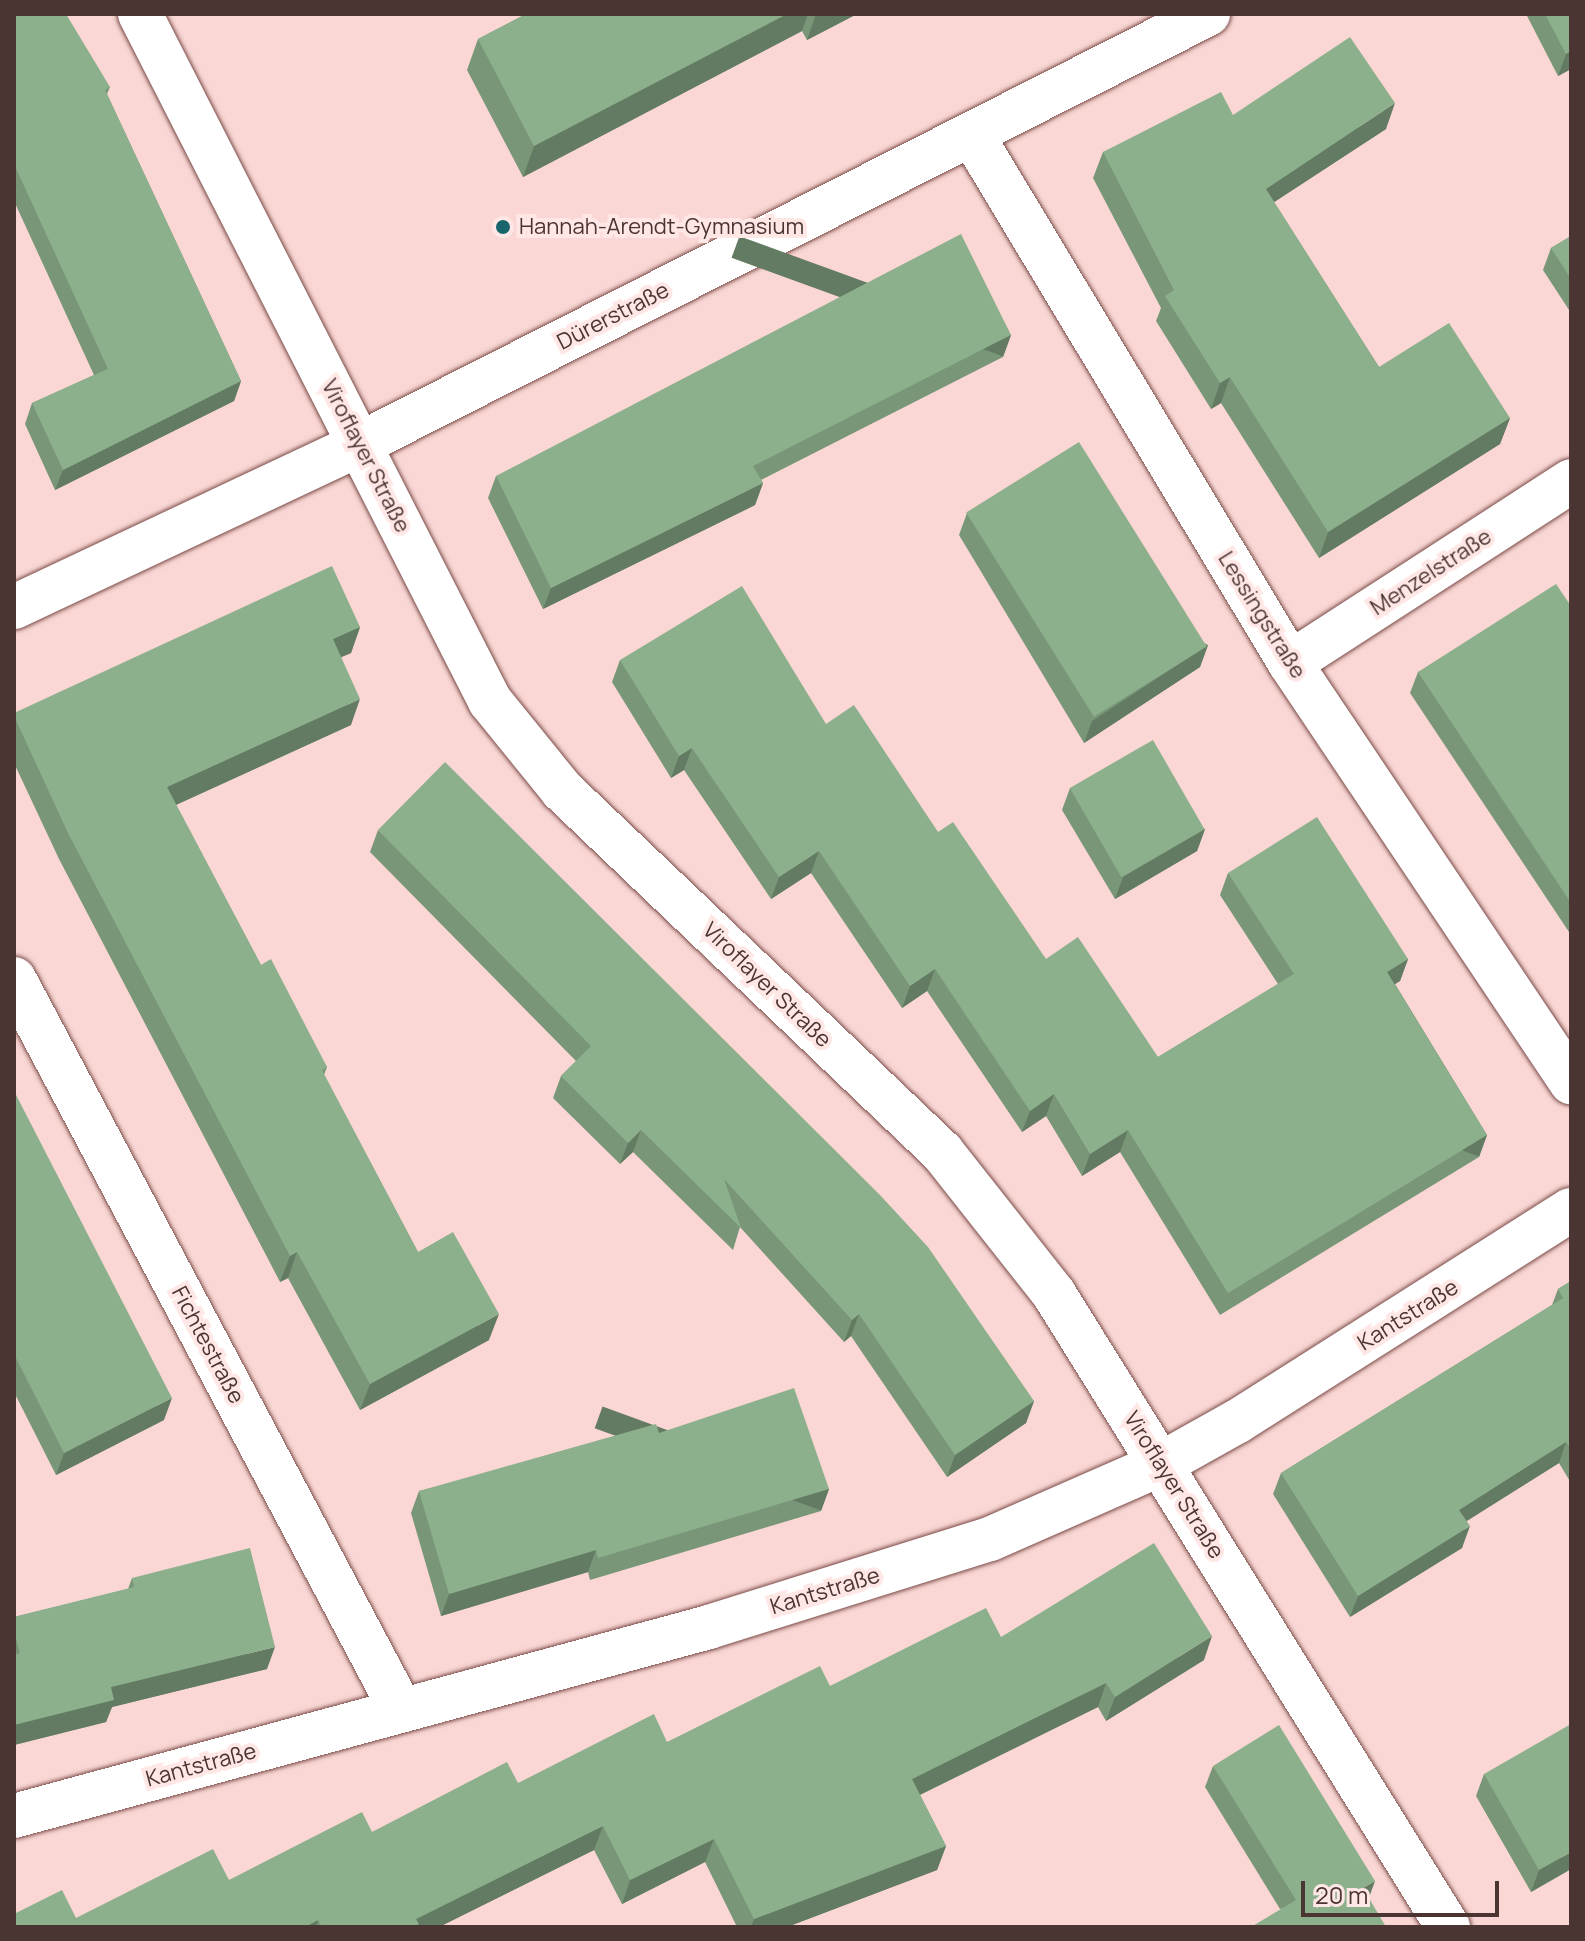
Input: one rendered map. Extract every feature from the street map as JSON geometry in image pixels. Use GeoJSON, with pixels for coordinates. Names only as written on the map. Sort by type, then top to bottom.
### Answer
{"type":"FeatureCollection","features":[{"type":"Feature","properties":{"kind":"street","name":"Viroflayer Straße"},"geometry":{"type":"LineString","coordinates":[[140,14],[490,701],[529,756],[942,1152],[1054,1294],[1448,1927]]}},
{"type":"Feature","properties":{"kind":"street","name":"Dürerstraße"},"geometry":{"type":"LineString","coordinates":[[14,607],[360,444],[1208,14]]}},
{"type":"Feature","properties":{"kind":"street","name":"Lessingstraße"},"geometry":{"type":"LineString","coordinates":[[972,135],[1290,663],[1571,1082]]}},
{"type":"Feature","properties":{"kind":"street","name":"Menzelstraße"},"geometry":{"type":"LineString","coordinates":[[1290,663],[1571,481]]}},
{"type":"Feature","properties":{"kind":"street","name":"Fichtestraße"},"geometry":{"type":"LineString","coordinates":[[14,979],[401,1710]]}},
{"type":"Feature","properties":{"kind":"street","name":"Kantstraße"},"geometry":{"type":"LineString","coordinates":[[14,1816],[709,1627],[990,1539],[1161,1464],[1415,1312],[1571,1210]]}},
{"type":"Feature","properties":{"kind":"building"},"geometry":{"type":"Polygon","coordinates":[[[14,14],[66,14],[110,87],[105,90],[241,381],[63,470],[32,403],[108,369],[14,164],[14,14]]]}},
{"type":"Feature","properties":{"kind":"building"},"geometry":{"type":"Polygon","coordinates":[[[526,14],[787,14],[534,146],[478,39],[526,14]]]}},
{"type":"Feature","properties":{"kind":"building"},"geometry":{"type":"Polygon","coordinates":[[[1545,14],[1571,14],[1571,51],[1566,54],[1545,14]]]}},
{"type":"Feature","properties":{"kind":"building"},"geometry":{"type":"Polygon","coordinates":[[[1350,37],[1395,103],[1266,189],[1379,367],[1449,323],[1510,418],[1328,532],[1230,377],[1220,383],[1165,296],[1174,290],[1103,152],[1221,92],[1233,115],[1350,37]]]}},
{"type":"Feature","properties":{"kind":"building"},"geometry":{"type":"Polygon","coordinates":[[[961,234],[1011,335],[753,466],[763,483],[551,588],[496,476],[961,234]]]}},
{"type":"Feature","properties":{"kind":"building"},"geometry":{"type":"Polygon","coordinates":[[[1571,236],[1571,279],[1551,248],[1571,236]]]}},
{"type":"Feature","properties":{"kind":"building"},"geometry":{"type":"Polygon","coordinates":[[[1079,442],[1207,646],[1094,717],[966,512],[1079,442]]]}},
{"type":"Feature","properties":{"kind":"building"},"geometry":{"type":"Polygon","coordinates":[[[332,566],[360,627],[333,639],[360,699],[167,787],[261,965],[271,959],[327,1067],[322,1070],[418,1252],[453,1232],[499,1314],[370,1384],[297,1252],[290,1256],[68,833],[14,716],[14,713],[332,566]]]}},
{"type":"Feature","properties":{"kind":"building"},"geometry":{"type":"Polygon","coordinates":[[[1556,584],[1571,606],[1571,903],[1418,672],[1556,584]]]}},
{"type":"Feature","properties":{"kind":"building"},"geometry":{"type":"Polygon","coordinates":[[[742,586],[826,724],[854,705],[938,832],[953,822],[1046,959],[1078,937],[1158,1057],[1294,974],[1228,873],[1317,817],[1408,959],[1387,972],[1487,1135],[1228,1293],[1128,1130],[1090,1154],[1054,1094],[1030,1111],[935,969],[910,986],[819,851],[779,877],[692,748],[679,756],[620,660],[742,586]]]}},
{"type":"Feature","properties":{"kind":"building"},"geometry":{"type":"Polygon","coordinates":[[[1153,740],[1204,829],[1121,877],[1070,788],[1153,740]]]}},
{"type":"Feature","properties":{"kind":"building"},"geometry":{"type":"Polygon","coordinates":[[[445,762],[880,1195],[928,1247],[1034,1401],[955,1455],[859,1314],[852,1320],[724,1179],[741,1228],[641,1130],[628,1143],[561,1076],[591,1046],[378,830],[445,762]]]}},
{"type":"Feature","properties":{"kind":"building"},"geometry":{"type":"Polygon","coordinates":[[[14,1091],[172,1398],[64,1453],[14,1354],[14,1091]]]}},
{"type":"Feature","properties":{"kind":"building"},"geometry":{"type":"Polygon","coordinates":[[[1571,1281],[1571,1449],[1566,1442],[1459,1510],[1470,1526],[1358,1596],[1281,1473],[1563,1298],[1558,1289],[1571,1281]]]}},
{"type":"Feature","properties":{"kind":"building"},"geometry":{"type":"Polygon","coordinates":[[[794,1388],[829,1489],[598,1558],[596,1550],[449,1594],[419,1491],[656,1424],[659,1433],[794,1388]]]}},
{"type":"Feature","properties":{"kind":"building"},"geometry":{"type":"Polygon","coordinates":[[[1154,1543],[1212,1636],[1115,1697],[1106,1683],[912,1779],[946,1846],[754,1919],[714,1839],[630,1880],[603,1826],[416,1919],[419,1924],[413,1927],[322,1927],[318,1920],[305,1927],[14,1927],[14,1914],[62,1890],[76,1918],[213,1849],[229,1880],[362,1812],[372,1832],[507,1762],[518,1783],[654,1714],[667,1742],[820,1666],[830,1686],[986,1608],[1001,1637],[1154,1543]]]}},
{"type":"Feature","properties":{"kind":"building"},"geometry":{"type":"Polygon","coordinates":[[[250,1548],[275,1647],[111,1687],[114,1700],[14,1725],[14,1655],[20,1653],[14,1617],[134,1587],[132,1578],[250,1548]]]}},
{"type":"Feature","properties":{"kind":"building"},"geometry":{"type":"Polygon","coordinates":[[[1571,1724],[1571,1852],[1539,1870],[1484,1774],[1571,1724]]]}},
{"type":"Feature","properties":{"kind":"building"},"geometry":{"type":"Polygon","coordinates":[[[1279,1725],[1375,1881],[1363,1888],[1386,1927],[1251,1927],[1296,1900],[1213,1766],[1279,1725]]]}},
{"type":"Feature","properties":{"kind":"place","name":"Hannah-Arendt-Gymnasium"},"geometry":{"type":"Point","coordinates":[503,227]}}]}
